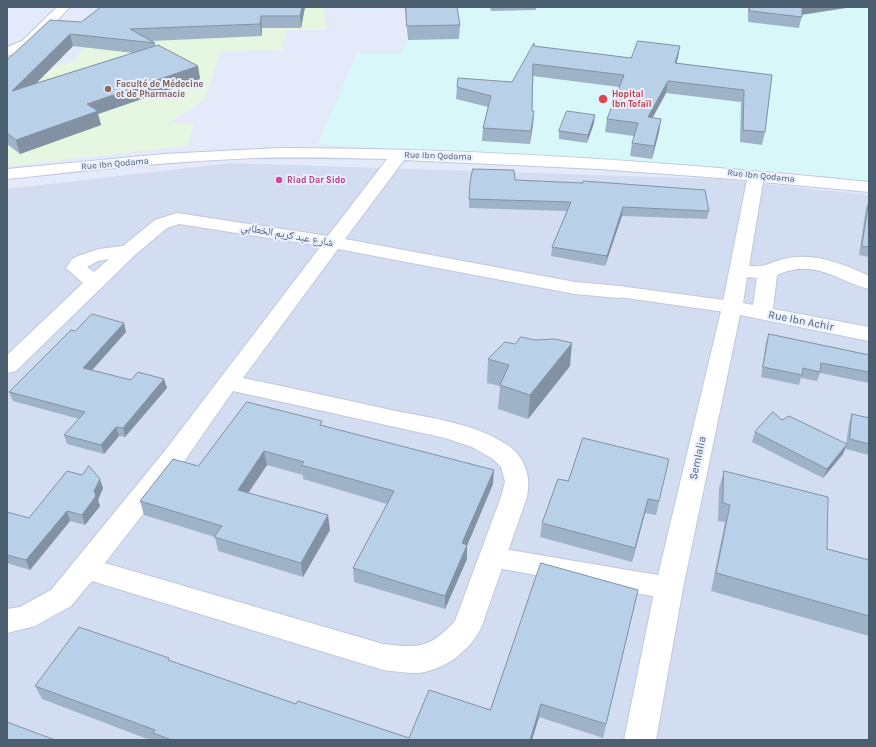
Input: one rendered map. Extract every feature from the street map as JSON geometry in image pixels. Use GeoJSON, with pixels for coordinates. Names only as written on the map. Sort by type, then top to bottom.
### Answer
{"type":"FeatureCollection","features":[{"type":"Feature","properties":{"kind":"street"},"geometry":{"type":"LineString","coordinates":[[7,52],[27,44],[60,8]]}},
{"type":"Feature","properties":{"kind":"street","name":"Rue Ibn Qodama"},"geometry":{"type":"LineString","coordinates":[[7,174],[128,162],[257,153],[324,153],[549,160],[756,176],[869,187]]}},
{"type":"Feature","properties":{"kind":"street"},"geometry":{"type":"LineString","coordinates":[[7,621],[25,618],[61,598],[176,454],[228,382],[399,155]]}},
{"type":"Feature","properties":{"kind":"street","name":"Semlalia"},"geometry":{"type":"LineString","coordinates":[[640,740],[669,588],[732,308],[756,176]]}},
{"type":"Feature","properties":{"kind":"street","name":"شارع عبد كريم الخطابي"},"geometry":{"type":"LineString","coordinates":[[8,366],[128,251],[161,224],[177,218],[195,219],[333,242],[575,288],[619,292]]}},
{"type":"Feature","properties":{"kind":"street"},"geometry":{"type":"LineString","coordinates":[[739,270],[768,272],[787,264],[812,263],[846,273],[869,283]]}},
{"type":"Feature","properties":{"kind":"street"},"geometry":{"type":"LineString","coordinates":[[762,313],[768,272]]}},
{"type":"Feature","properties":{"kind":"street"},"geometry":{"type":"LineString","coordinates":[[619,292],[732,308]]}},
{"type":"Feature","properties":{"kind":"street","name":"Rue Ibn Achir"},"geometry":{"type":"LineString","coordinates":[[732,308],[869,334]]}},
{"type":"Feature","properties":{"kind":"street"},"geometry":{"type":"LineString","coordinates":[[86,568],[383,657],[413,660],[433,655],[454,644],[467,628],[514,497],[517,482],[513,465],[497,450],[475,439],[447,430],[228,382]]}},
{"type":"Feature","properties":{"kind":"street"},"geometry":{"type":"LineString","coordinates":[[492,556],[669,588]]}},
{"type":"Feature","properties":{"kind":"shaded area","name":"Faculté de Médecine et de Pharmacie"},"geometry":{"type":"Polygon","coordinates":[[[112,7],[323,7],[328,30],[286,30],[282,50],[221,51],[205,99],[167,124],[194,124],[187,146],[7,166],[7,79],[73,61],[100,32],[112,7]]]}},
{"type":"Feature","properties":{"kind":"shaded area","name":"Hopital Ibn Tofaïl"},"geometry":{"type":"Polygon","coordinates":[[[405,7],[869,7],[869,182],[810,175],[695,165],[318,144],[357,53],[400,54],[407,40],[405,7]]]}},
{"type":"Feature","properties":{"kind":"shaded area"},"geometry":{"type":"Polygon","coordinates":[[[230,163],[719,179],[869,195],[869,740],[7,740],[7,189],[230,163]]]}},
{"type":"Feature","properties":{"kind":"building"},"geometry":{"type":"Polygon","coordinates":[[[101,7],[302,7],[300,16],[261,16],[260,24],[130,29],[155,43],[70,34],[12,91],[158,45],[198,66],[87,104],[98,111],[16,140],[7,133],[7,60],[50,20],[81,22],[101,7]]]}},
{"type":"Feature","properties":{"kind":"building"},"geometry":{"type":"Polygon","coordinates":[[[406,7],[457,7],[460,25],[407,26],[406,7]]]}},
{"type":"Feature","properties":{"kind":"building"},"geometry":{"type":"Polygon","coordinates":[[[750,7],[802,7],[802,17],[750,11],[750,7]]]}},
{"type":"Feature","properties":{"kind":"building"},"geometry":{"type":"Polygon","coordinates":[[[638,41],[680,46],[675,63],[772,75],[765,132],[743,130],[744,90],[668,81],[648,117],[661,119],[654,146],[632,143],[638,123],[607,119],[624,75],[533,64],[532,111],[534,111],[531,131],[483,128],[491,96],[457,87],[458,78],[512,82],[534,43],[534,46],[631,58],[638,41]]]}},
{"type":"Feature","properties":{"kind":"building"},"geometry":{"type":"Polygon","coordinates":[[[567,111],[595,115],[588,135],[559,131],[567,111]]]}},
{"type":"Feature","properties":{"kind":"building"},"geometry":{"type":"Polygon","coordinates":[[[473,169],[514,170],[515,180],[583,183],[583,181],[705,190],[709,211],[623,207],[607,256],[552,247],[571,202],[469,199],[473,169]]]}},
{"type":"Feature","properties":{"kind":"building"},"geometry":{"type":"Polygon","coordinates":[[[869,201],[869,247],[862,246],[869,201]]]}},
{"type":"Feature","properties":{"kind":"building"},"geometry":{"type":"Polygon","coordinates":[[[92,314],[124,323],[83,368],[131,380],[138,372],[164,379],[123,428],[116,427],[101,445],[64,435],[85,412],[9,392],[71,330],[75,331],[92,314]]]}},
{"type":"Feature","properties":{"kind":"building"},"geometry":{"type":"Polygon","coordinates":[[[769,334],[869,355],[869,372],[821,363],[820,372],[803,368],[802,375],[763,367],[769,334]]]}},
{"type":"Feature","properties":{"kind":"building"},"geometry":{"type":"Polygon","coordinates":[[[521,337],[535,340],[555,339],[572,343],[530,395],[500,385],[509,365],[488,359],[505,342],[515,344],[521,337]]]}},
{"type":"Feature","properties":{"kind":"building"},"geometry":{"type":"Polygon","coordinates":[[[247,402],[322,421],[320,425],[494,470],[462,543],[467,545],[445,596],[353,568],[394,491],[301,465],[304,462],[264,451],[238,490],[328,515],[301,563],[214,537],[222,526],[140,501],[173,459],[198,466],[247,402]]]}},
{"type":"Feature","properties":{"kind":"building"},"geometry":{"type":"Polygon","coordinates":[[[773,412],[782,420],[789,416],[847,444],[827,469],[755,432],[773,412]]]}},
{"type":"Feature","properties":{"kind":"building"},"geometry":{"type":"Polygon","coordinates":[[[852,414],[869,418],[869,444],[850,439],[852,414]]]}},
{"type":"Feature","properties":{"kind":"building"},"geometry":{"type":"Polygon","coordinates":[[[583,438],[669,459],[659,501],[648,499],[635,548],[542,523],[558,479],[568,481],[583,438]]]}},
{"type":"Feature","properties":{"kind":"building"},"geometry":{"type":"Polygon","coordinates":[[[89,466],[100,479],[94,491],[96,496],[82,515],[67,511],[26,560],[7,555],[7,512],[29,518],[67,471],[82,475],[89,466]]]}},
{"type":"Feature","properties":{"kind":"building"},"geometry":{"type":"Polygon","coordinates":[[[724,471],[828,497],[827,549],[869,560],[869,616],[716,573],[730,505],[723,503],[724,471]]]}},
{"type":"Feature","properties":{"kind":"building"},"geometry":{"type":"Polygon","coordinates":[[[541,563],[638,590],[606,724],[541,704],[530,740],[172,740],[153,733],[155,730],[35,686],[79,627],[169,658],[168,660],[296,704],[298,701],[409,738],[429,690],[490,710],[541,563]]]}},
{"type":"Feature","properties":{"kind":"building"},"geometry":{"type":"Polygon","coordinates":[[[7,722],[55,740],[7,740],[7,722]]]}},
{"type":"Feature","properties":{"kind":"place","name":"Faculté de Médecine et de Pharmacie"},"geometry":{"type":"Point","coordinates":[108,89]}},
{"type":"Feature","properties":{"kind":"place","name":"Hopital Ibn Tofaïl"},"geometry":{"type":"Point","coordinates":[603,99]}},
{"type":"Feature","properties":{"kind":"place","name":"Riad Dar Sido"},"geometry":{"type":"Point","coordinates":[279,180]}}]}
